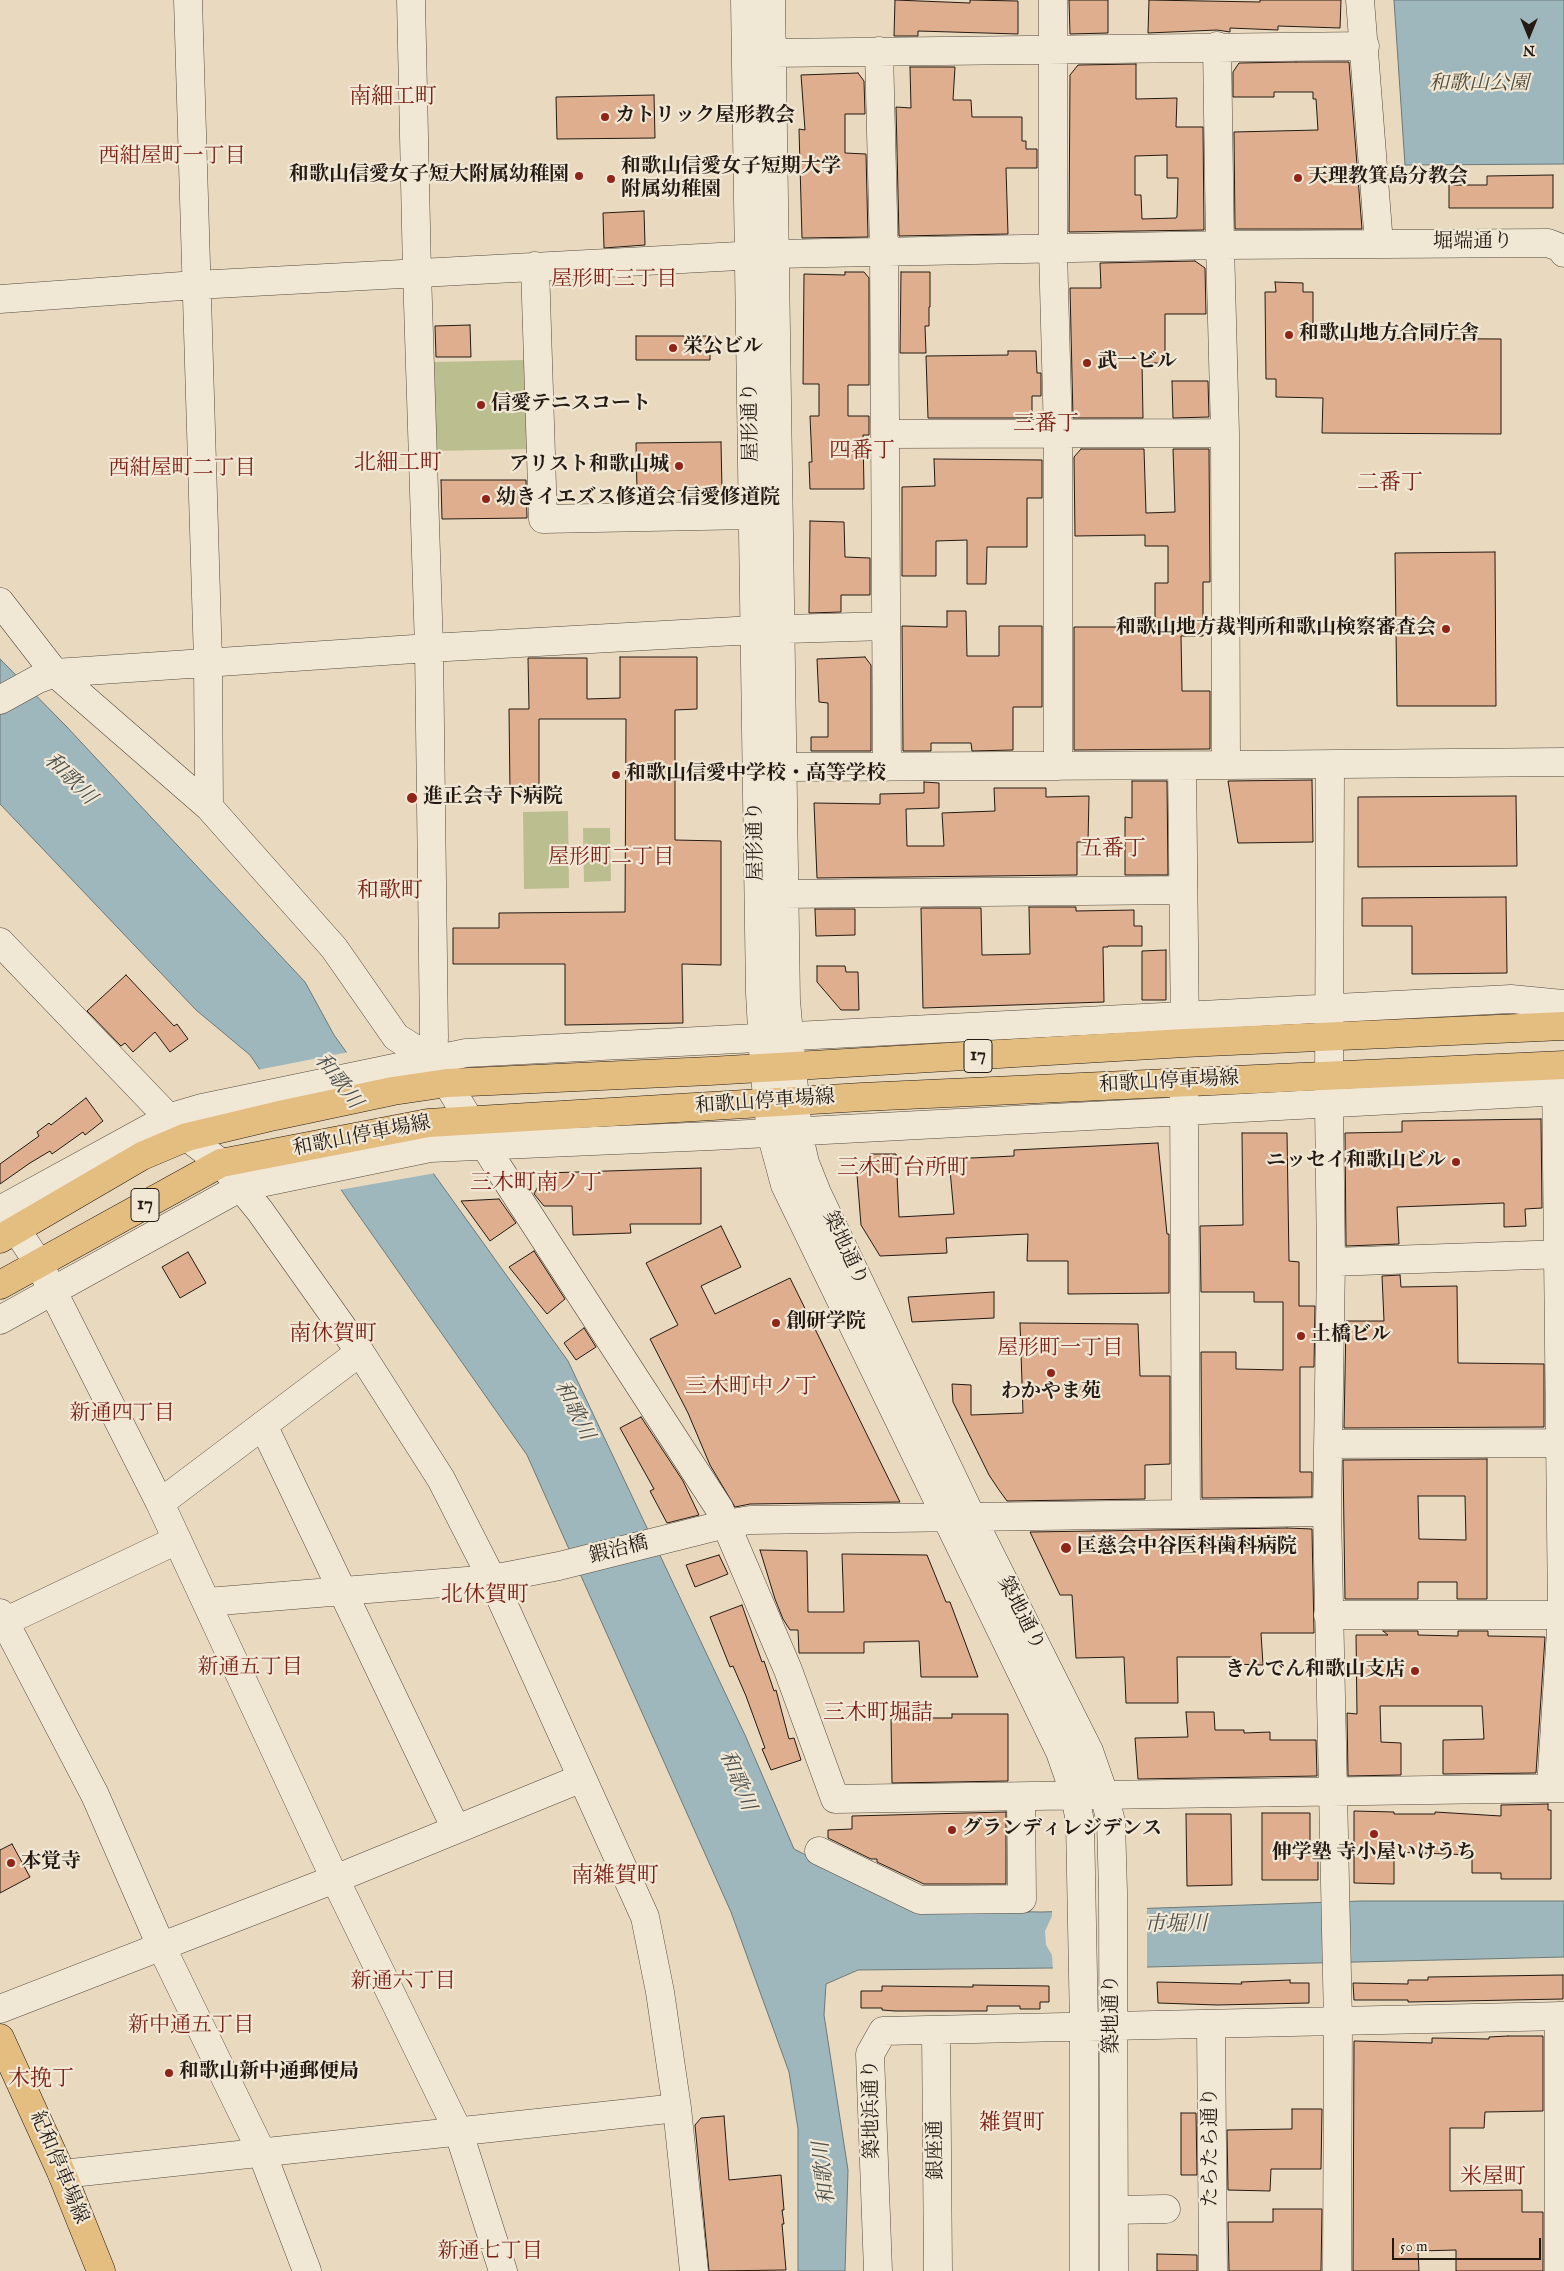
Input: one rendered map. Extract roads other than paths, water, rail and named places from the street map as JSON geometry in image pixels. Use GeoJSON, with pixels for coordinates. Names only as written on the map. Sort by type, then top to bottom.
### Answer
{"type":"FeatureCollection","features":[{"type":"Feature","properties":{"kind":"main road","name":"和歌山停車場線"},"geometry":{"type":"LineString","coordinates":[[4,1219],[142,1156],[267,1106],[386,1081],[447,1083],[792,1066],[1185,1043],[1564,1026]]}},
{"type":"Feature","properties":{"kind":"main road","name":"和歌山停車場線"},"geometry":{"type":"LineString","coordinates":[[0,1285],[221,1163],[416,1125],[768,1102],[1329,1076],[1560,1078]]}},
{"type":"Feature","properties":{"kind":"main road","name":"紀和停車場線"},"geometry":{"type":"LineString","coordinates":[[0,2038],[62,2174],[101,2271]]}},
{"type":"Feature","properties":{"kind":"street"},"geometry":{"type":"LineString","coordinates":[[188,0],[208,661],[209,807]]}},
{"type":"Feature","properties":{"kind":"street"},"geometry":{"type":"LineString","coordinates":[[411,0],[417,272],[429,648],[434,1036],[432,1060]]}},
{"type":"Feature","properties":{"kind":"street","name":"屋形通り"},"geometry":{"type":"LineString","coordinates":[[745,0],[763,255],[767,630],[760,993]]}},
{"type":"Feature","properties":{"kind":"street","name":"屋形通り"},"geometry":{"type":"LineString","coordinates":[[771,0],[772,53],[753,515],[782,767],[786,987]]}},
{"type":"Feature","properties":{"kind":"street"},"geometry":{"type":"LineString","coordinates":[[1053,0],[1053,250],[1058,434],[1058,766]]}},
{"type":"Feature","properties":{"kind":"street"},"geometry":{"type":"LineString","coordinates":[[1360,0],[1379,244]]}},
{"type":"Feature","properties":{"kind":"street"},"geometry":{"type":"LineString","coordinates":[[772,53],[1217,46],[1365,46]]}},
{"type":"Feature","properties":{"kind":"street"},"geometry":{"type":"LineString","coordinates":[[1217,46],[1225,433],[1226,766]]}},
{"type":"Feature","properties":{"kind":"street"},"geometry":{"type":"LineString","coordinates":[[879,51],[884,253],[887,767]]}},
{"type":"Feature","properties":{"kind":"street","name":"堀端通り"},"geometry":{"type":"LineString","coordinates":[[0,299],[417,272],[763,255],[1220,245],[1548,243],[1561,248],[1564,253]]}},
{"type":"Feature","properties":{"kind":"street"},"geometry":{"type":"LineString","coordinates":[[535,266],[542,519],[753,515]]}},
{"type":"Feature","properties":{"kind":"street"},"geometry":{"type":"LineString","coordinates":[[885,434],[1225,433]]}},
{"type":"Feature","properties":{"kind":"street"},"geometry":{"type":"LineString","coordinates":[[0,602],[46,676],[209,807],[334,948],[396,1037],[432,1060],[485,1145],[719,1508],[788,1670],[835,1799],[1021,1798],[1104,1794],[1558,1788],[1563,1614],[1560,1078],[1329,1103],[798,1132],[485,1145],[430,1148],[240,1187],[0,1320]]}},
{"type":"Feature","properties":{"kind":"street"},"geometry":{"type":"LineString","coordinates":[[0,700],[46,676],[208,661],[767,630],[886,626]]}},
{"type":"Feature","properties":{"kind":"street"},"geometry":{"type":"LineString","coordinates":[[782,767],[1226,766],[1564,762]]}},
{"type":"Feature","properties":{"kind":"street"},"geometry":{"type":"LineString","coordinates":[[1330,765],[1329,1103],[1331,1262],[1327,1512],[1338,2022],[1337,2271]]}},
{"type":"Feature","properties":{"kind":"street"},"geometry":{"type":"LineString","coordinates":[[1182,766],[1185,1043]]}},
{"type":"Feature","properties":{"kind":"street"},"geometry":{"type":"LineString","coordinates":[[784,894],[1183,890]]}},
{"type":"Feature","properties":{"kind":"street"},"geometry":{"type":"LineString","coordinates":[[0,942],[168,1118],[187,1137],[221,1163],[260,1211],[360,1352],[441,1479],[492,1579],[645,1917],[660,1992],[677,2108],[694,2271]]}},
{"type":"Feature","properties":{"kind":"street","name":"築地通り"},"geometry":{"type":"LineString","coordinates":[[786,987],[776,1037],[764,1067],[771,1133],[785,1185],[959,1516],[1089,1751],[1104,1794],[1111,1822],[1113,1892],[1114,2271]]}},
{"type":"Feature","properties":{"kind":"street","name":"築地通り"},"geometry":{"type":"LineString","coordinates":[[760,993],[776,1037],[792,1066],[798,1132],[805,1163],[1066,1763],[1075,1795],[1080,1822],[1082,1890],[1084,2271]]}},
{"type":"Feature","properties":{"kind":"street"},"geometry":{"type":"LineString","coordinates":[[386,1081],[432,1060],[466,1053],[1511,999],[1564,1004]]}},
{"type":"Feature","properties":{"kind":"street"},"geometry":{"type":"LineString","coordinates":[[1184,1083],[1186,1513]]}},
{"type":"Feature","properties":{"kind":"street"},"geometry":{"type":"LineString","coordinates":[[267,1106],[202,1108],[168,1118],[4,1219],[39,1264],[160,1502],[336,1879],[459,2133],[503,2271]]}},
{"type":"Feature","properties":{"kind":"street"},"geometry":{"type":"LineString","coordinates":[[1331,1262],[1561,1254]]}},
{"type":"Feature","properties":{"kind":"street"},"geometry":{"type":"LineString","coordinates":[[160,1502],[360,1352]]}},
{"type":"Feature","properties":{"kind":"street"},"geometry":{"type":"LineString","coordinates":[[263,1425],[456,1829]]}},
{"type":"Feature","properties":{"kind":"street"},"geometry":{"type":"LineString","coordinates":[[1328,1444],[1563,1443]]}},
{"type":"Feature","properties":{"kind":"street","name":"鍜治橋"},"geometry":{"type":"LineString","coordinates":[[207,1602],[492,1579],[559,1566],[726,1524],[750,1520],[1327,1512]]}},
{"type":"Feature","properties":{"kind":"street"},"geometry":{"type":"LineString","coordinates":[[177,1540],[1,1620],[95,1795],[162,1946],[262,2153],[307,2271]]}},
{"type":"Feature","properties":{"kind":"street"},"geometry":{"type":"LineString","coordinates":[[1328,1615],[1563,1614]]}},
{"type":"Feature","properties":{"kind":"street"},"geometry":{"type":"LineString","coordinates":[[0,2009],[336,1879],[582,1778]]}},
{"type":"Feature","properties":{"kind":"street"},"geometry":{"type":"LineString","coordinates":[[819,1851],[920,1900],[1022,1899],[1021,1798]]}},
{"type":"Feature","properties":{"kind":"street","name":"築地浜通り"},"geometry":{"type":"LineString","coordinates":[[878,2271],[870,2054],[883,2031],[936,2030],[1084,2013],[1114,2013],[1211,2024],[1562,2016]]}},
{"type":"Feature","properties":{"kind":"street"},"geometry":{"type":"LineString","coordinates":[[1559,2271],[1562,2016]]}},
{"type":"Feature","properties":{"kind":"street","name":"たらたら通り"},"geometry":{"type":"LineString","coordinates":[[1211,2024],[1213,2271]]}},
{"type":"Feature","properties":{"kind":"street","name":"銀座通"},"geometry":{"type":"LineString","coordinates":[[936,2030],[938,2271]]}},
{"type":"Feature","properties":{"kind":"street"},"geometry":{"type":"LineString","coordinates":[[62,2174],[459,2133],[677,2108]]}},
{"type":"Feature","properties":{"kind":"street"},"geometry":{"type":"LineString","coordinates":[[1114,2210],[1166,2209]]}},
{"type":"Feature","properties":{"kind":"water","name":"和歌山公園"},"geometry":{"type":"Polygon","coordinates":[[[1394,0],[1564,0],[1564,164],[1405,165],[1394,0]]]}},
{"type":"Feature","properties":{"kind":"water"},"geometry":{"type":"Polygon","coordinates":[[[0,659],[66,726],[305,982],[334,1035],[568,1361],[745,1735],[794,1849],[914,1910],[1042,1912],[1362,1901],[1564,1901],[1564,1957],[1148,1967],[858,1970],[826,1984],[824,2015],[848,2170],[845,2271],[798,2271],[798,2129],[789,2072],[731,1912],[527,1455],[348,1200],[250,1055],[196,1010],[0,804],[0,659]]]}},
{"type":"Feature","properties":{"kind":"place","name":"カトリック屋形教会"},"geometry":{"type":"Point","coordinates":[605,117]}},
{"type":"Feature","properties":{"kind":"place","name":"和歌山信愛女子短大附属幼稚園"},"geometry":{"type":"Point","coordinates":[579,176]}},
{"type":"Feature","properties":{"kind":"place","name":"天理教箕島分教会"},"geometry":{"type":"Point","coordinates":[1298,178]}},
{"type":"Feature","properties":{"kind":"place","name":"和歌山信愛女子短期大学 附属幼稚園"},"geometry":{"type":"Point","coordinates":[611,179]}},
{"type":"Feature","properties":{"kind":"place","name":"和歌山地方合同庁舎"},"geometry":{"type":"Point","coordinates":[1289,335]}},
{"type":"Feature","properties":{"kind":"place","name":"栄公ビル"},"geometry":{"type":"Point","coordinates":[673,348]}},
{"type":"Feature","properties":{"kind":"place","name":"武一ビル"},"geometry":{"type":"Point","coordinates":[1087,363]}},
{"type":"Feature","properties":{"kind":"place","name":"信愛テニスコート"},"geometry":{"type":"Point","coordinates":[481,405]}},
{"type":"Feature","properties":{"kind":"place","name":"アリスト和歌山城"},"geometry":{"type":"Point","coordinates":[679,466]}},
{"type":"Feature","properties":{"kind":"place","name":"幼きイエズス修道会 信愛修道院"},"geometry":{"type":"Point","coordinates":[486,499]}},
{"type":"Feature","properties":{"kind":"place","name":"和歌山地方裁判所和歌山検察審査会"},"geometry":{"type":"Point","coordinates":[1446,629]}},
{"type":"Feature","properties":{"kind":"place","name":"和歌山信愛中学校・高等学校"},"geometry":{"type":"Point","coordinates":[616,775]}},
{"type":"Feature","properties":{"kind":"place","name":"進正会寺下病院"},"geometry":{"type":"Point","coordinates":[412,798]}},
{"type":"Feature","properties":{"kind":"place","name":"ニッセイ和歌山ビル"},"geometry":{"type":"Point","coordinates":[1456,1162]}},
{"type":"Feature","properties":{"kind":"place","name":"創研学院"},"geometry":{"type":"Point","coordinates":[776,1323]}},
{"type":"Feature","properties":{"kind":"place","name":"土橋ビル"},"geometry":{"type":"Point","coordinates":[1301,1336]}},
{"type":"Feature","properties":{"kind":"place","name":"わかやま苑"},"geometry":{"type":"Point","coordinates":[1051,1373]}},
{"type":"Feature","properties":{"kind":"place","name":"匡慈会中谷医科歯科病院"},"geometry":{"type":"Point","coordinates":[1066,1548]}},
{"type":"Feature","properties":{"kind":"place","name":"きんでん和歌山支店"},"geometry":{"type":"Point","coordinates":[1415,1671]}},
{"type":"Feature","properties":{"kind":"place","name":"グランディレジデンス"},"geometry":{"type":"Point","coordinates":[952,1830]}},
{"type":"Feature","properties":{"kind":"place","name":"伸学塾 寺小屋いけうち"},"geometry":{"type":"Point","coordinates":[1374,1834]}},
{"type":"Feature","properties":{"kind":"place","name":"本覚寺"},"geometry":{"type":"Point","coordinates":[11,1863]}},
{"type":"Feature","properties":{"kind":"place","name":"和歌山新中通郵便局"},"geometry":{"type":"Point","coordinates":[169,2073]}},
{"type":"Feature","properties":{"kind":"district","name":"南細工町"},"geometry":{"type":"Point","coordinates":[393,98]}},
{"type":"Feature","properties":{"kind":"district","name":"西紺屋町一丁目"},"geometry":{"type":"Point","coordinates":[172,158]}},
{"type":"Feature","properties":{"kind":"district","name":"屋形町三丁目"},"geometry":{"type":"Point","coordinates":[614,281]}},
{"type":"Feature","properties":{"kind":"district","name":"三番丁"},"geometry":{"type":"Point","coordinates":[1046,425]}},
{"type":"Feature","properties":{"kind":"district","name":"四番丁"},"geometry":{"type":"Point","coordinates":[862,452]}},
{"type":"Feature","properties":{"kind":"district","name":"北細工町"},"geometry":{"type":"Point","coordinates":[398,464]}},
{"type":"Feature","properties":{"kind":"district","name":"西紺屋町二丁目"},"geometry":{"type":"Point","coordinates":[182,470]}},
{"type":"Feature","properties":{"kind":"district","name":"二番丁"},"geometry":{"type":"Point","coordinates":[1390,484]}},
{"type":"Feature","properties":{"kind":"district","name":"五番丁"},"geometry":{"type":"Point","coordinates":[1113,850]}},
{"type":"Feature","properties":{"kind":"district","name":"屋形町二丁目"},"geometry":{"type":"Point","coordinates":[611,859]}},
{"type":"Feature","properties":{"kind":"district","name":"和歌町"},"geometry":{"type":"Point","coordinates":[390,892]}},
{"type":"Feature","properties":{"kind":"district","name":"三木町台所町"},"geometry":{"type":"Point","coordinates":[903,1169]}},
{"type":"Feature","properties":{"kind":"district","name":"三木町南ノ丁"},"geometry":{"type":"Point","coordinates":[536,1184]}},
{"type":"Feature","properties":{"kind":"district","name":"南休賀町"},"geometry":{"type":"Point","coordinates":[333,1335]}},
{"type":"Feature","properties":{"kind":"district","name":"屋形町一丁目"},"geometry":{"type":"Point","coordinates":[1060,1350]}},
{"type":"Feature","properties":{"kind":"district","name":"三木町中ノ丁"},"geometry":{"type":"Point","coordinates":[751,1388]}},
{"type":"Feature","properties":{"kind":"district","name":"新通四丁目"},"geometry":{"type":"Point","coordinates":[122,1415]}},
{"type":"Feature","properties":{"kind":"district","name":"北休賀町"},"geometry":{"type":"Point","coordinates":[485,1596]}},
{"type":"Feature","properties":{"kind":"district","name":"新通五丁目"},"geometry":{"type":"Point","coordinates":[250,1669]}},
{"type":"Feature","properties":{"kind":"district","name":"三木町堀詰"},"geometry":{"type":"Point","coordinates":[878,1714]}},
{"type":"Feature","properties":{"kind":"district","name":"南雑賀町"},"geometry":{"type":"Point","coordinates":[615,1877]}},
{"type":"Feature","properties":{"kind":"district","name":"新通六丁目"},"geometry":{"type":"Point","coordinates":[403,1983]}},
{"type":"Feature","properties":{"kind":"district","name":"新中通五丁目"},"geometry":{"type":"Point","coordinates":[191,2027]}},
{"type":"Feature","properties":{"kind":"district","name":"木挽丁"},"geometry":{"type":"Point","coordinates":[41,2080]}},
{"type":"Feature","properties":{"kind":"district","name":"雑賀町"},"geometry":{"type":"Point","coordinates":[1012,2124]}},
{"type":"Feature","properties":{"kind":"district","name":"米屋町"},"geometry":{"type":"Point","coordinates":[1493,2178]}},
{"type":"Feature","properties":{"kind":"district","name":"新通七丁目"},"geometry":{"type":"Point","coordinates":[490,2253]}},
{"type":"Feature","properties":{"kind":"water label","name":"和歌川"},"geometry":{"type":"Point","coordinates":[69,780]}},
{"type":"Feature","properties":{"kind":"water label","name":"和歌川"},"geometry":{"type":"Point","coordinates":[337,1082]}},
{"type":"Feature","properties":{"kind":"water label","name":"和歌川"},"geometry":{"type":"Point","coordinates":[573,1411]}},
{"type":"Feature","properties":{"kind":"water label","name":"和歌川"},"geometry":{"type":"Point","coordinates":[736,1781]}},
{"type":"Feature","properties":{"kind":"water label","name":"市堀川"},"geometry":{"type":"Point","coordinates":[1176,1926]}},
{"type":"Feature","properties":{"kind":"water label","name":"和歌川"},"geometry":{"type":"Point","coordinates":[826,2173]}}]}
